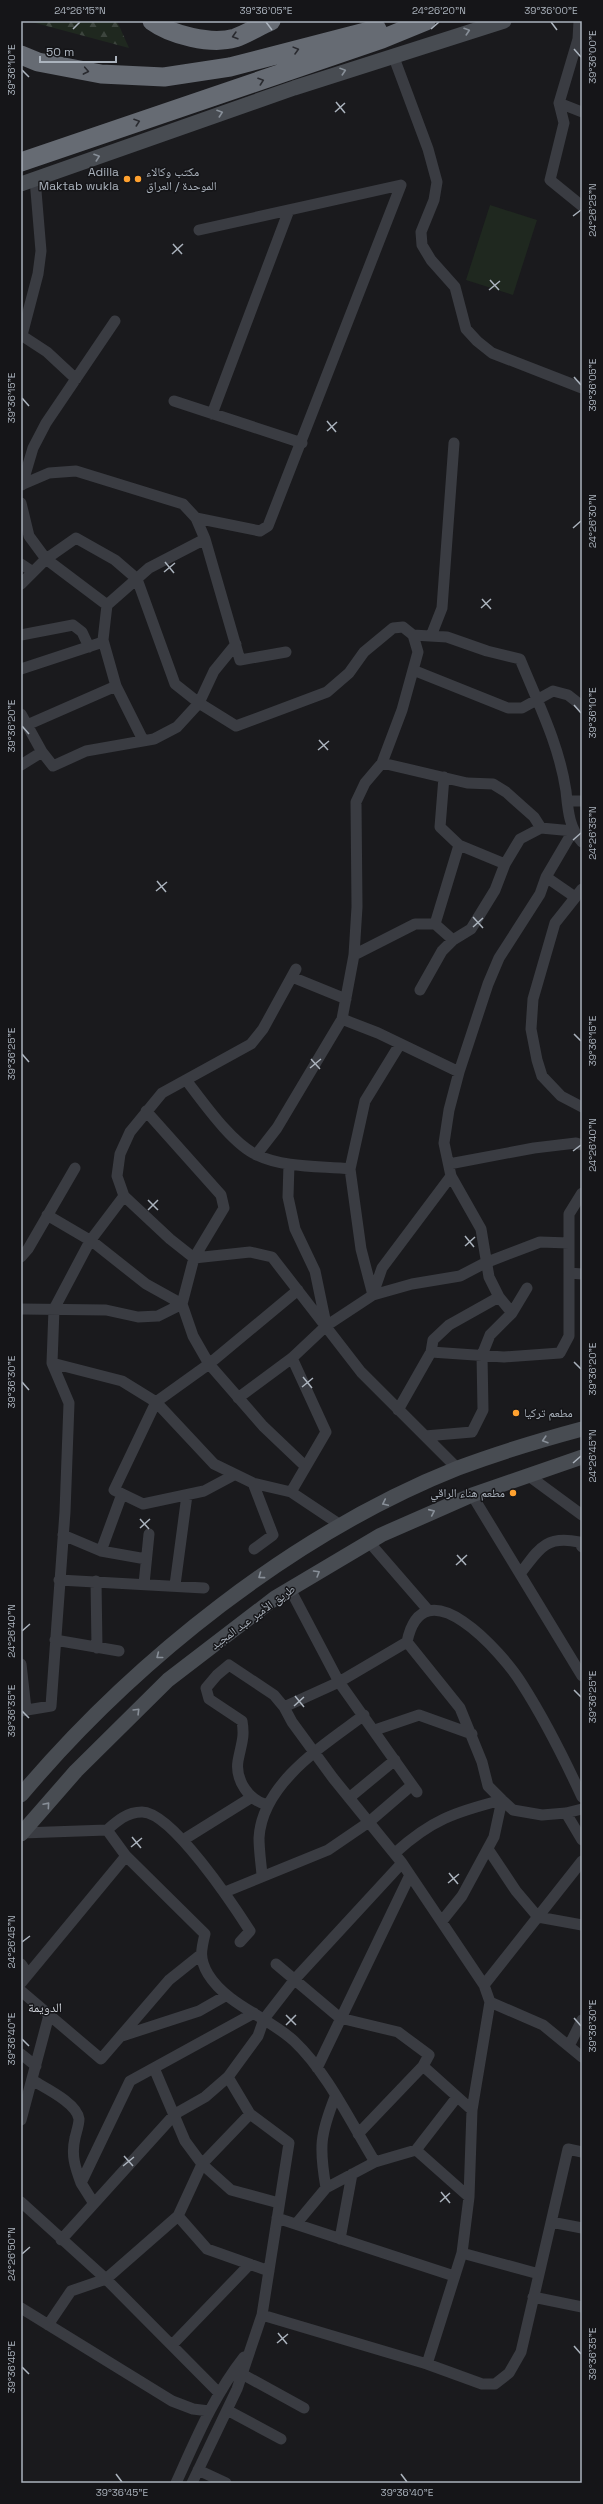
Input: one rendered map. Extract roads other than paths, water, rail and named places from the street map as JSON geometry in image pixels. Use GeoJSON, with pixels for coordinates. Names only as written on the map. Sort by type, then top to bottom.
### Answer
{"type":"FeatureCollection","features":[{"type":"Feature","properties":{"kind":"highway"},"geometry":{"type":"LineString","coordinates":[[152,21],[163,29],[199,39],[234,38],[271,21]]}},
{"type":"Feature","properties":{"kind":"highway"},"geometry":{"type":"LineString","coordinates":[[21,55],[38,62],[101,74],[164,77],[230,67],[411,21]]}},
{"type":"Feature","properties":{"kind":"highway"},"geometry":{"type":"LineString","coordinates":[[21,162],[382,39],[426,21]]}},
{"type":"Feature","properties":{"kind":"main road"},"geometry":{"type":"LineString","coordinates":[[28,181],[294,88],[393,55],[504,21]]}},
{"type":"Feature","properties":{"kind":"main road"},"geometry":{"type":"LineString","coordinates":[[21,1795],[59,1750],[152,1661],[264,1574],[370,1509],[458,1468],[582,1429]]}},
{"type":"Feature","properties":{"kind":"main road","name":"طريق الأمير عبد المجيد"},"geometry":{"type":"LineString","coordinates":[[22,1834],[76,1771],[168,1680],[275,1598],[368,1542],[472,1495],[582,1457]]}},
{"type":"Feature","properties":{"kind":"street"},"geometry":{"type":"LineString","coordinates":[[579,21],[578,39],[559,103],[564,123],[553,160],[550,180],[582,206]]}},
{"type":"Feature","properties":{"kind":"street"},"geometry":{"type":"LineString","coordinates":[[393,55],[428,149],[437,182],[434,200],[421,232],[422,245],[431,260],[456,287],[466,329],[477,341],[492,353],[582,388]]}},
{"type":"Feature","properties":{"kind":"street"},"geometry":{"type":"LineString","coordinates":[[559,103],[582,112]]}},
{"type":"Feature","properties":{"kind":"street"},"geometry":{"type":"LineString","coordinates":[[28,181],[41,251],[37,280],[21,335],[46,352],[76,379]]}},
{"type":"Feature","properties":{"kind":"street"},"geometry":{"type":"LineString","coordinates":[[196,518],[260,531],[268,526],[302,443],[401,185],[199,230]]}},
{"type":"Feature","properties":{"kind":"street"},"geometry":{"type":"LineString","coordinates":[[212,414],[289,210]]}},
{"type":"Feature","properties":{"kind":"street"},"geometry":{"type":"LineString","coordinates":[[21,485],[33,448],[46,423],[115,321]]}},
{"type":"Feature","properties":{"kind":"street"},"geometry":{"type":"LineString","coordinates":[[174,401],[302,443]]}},
{"type":"Feature","properties":{"kind":"street"},"geometry":{"type":"LineString","coordinates":[[431,636],[442,608],[454,443]]}},
{"type":"Feature","properties":{"kind":"street"},"geometry":{"type":"LineString","coordinates":[[21,485],[49,473],[76,471],[183,504],[196,518],[205,539],[240,660],[286,652]]}},
{"type":"Feature","properties":{"kind":"street"},"geometry":{"type":"LineString","coordinates":[[21,503],[29,536],[46,559],[107,605]]}},
{"type":"Feature","properties":{"kind":"street"},"geometry":{"type":"LineString","coordinates":[[21,584],[46,559],[76,538],[115,560],[137,578],[176,684],[199,703],[236,726],[327,692],[349,673],[364,652],[393,628],[403,627],[414,635],[447,637],[487,651],[520,659],[553,736],[563,771],[572,831],[582,842]]}},
{"type":"Feature","properties":{"kind":"street"},"geometry":{"type":"LineString","coordinates":[[143,740],[116,686],[103,642],[107,605],[149,568],[205,539]]}},
{"type":"Feature","properties":{"kind":"street"},"geometry":{"type":"LineString","coordinates":[[21,564],[32,572]]}},
{"type":"Feature","properties":{"kind":"street"},"geometry":{"type":"LineString","coordinates":[[21,635],[73,625],[82,632],[89,647]]}},
{"type":"Feature","properties":{"kind":"street"},"geometry":{"type":"LineString","coordinates":[[256,1155],[277,1128],[342,1019],[354,955],[357,907],[356,802],[365,783],[382,762],[402,710],[418,652],[414,635]]}},
{"type":"Feature","properties":{"kind":"street"},"geometry":{"type":"LineString","coordinates":[[21,668],[103,642]]}},
{"type":"Feature","properties":{"kind":"street"},"geometry":{"type":"LineString","coordinates":[[21,714],[42,752],[53,766],[86,751],[154,739],[177,727],[199,703],[214,671],[236,644]]}},
{"type":"Feature","properties":{"kind":"street"},"geometry":{"type":"LineString","coordinates":[[413,670],[508,708],[522,708],[553,691],[568,695],[582,706]]}},
{"type":"Feature","properties":{"kind":"street"},"geometry":{"type":"LineString","coordinates":[[27,725],[116,686]]}},
{"type":"Feature","properties":{"kind":"street"},"geometry":{"type":"LineString","coordinates":[[21,766],[42,752]]}},
{"type":"Feature","properties":{"kind":"street"},"geometry":{"type":"LineString","coordinates":[[382,762],[467,783],[493,784],[506,792],[534,817],[541,828]]}},
{"type":"Feature","properties":{"kind":"street"},"geometry":{"type":"LineString","coordinates":[[444,777],[440,827],[459,845],[505,864]]}},
{"type":"Feature","properties":{"kind":"street"},"geometry":{"type":"LineString","coordinates":[[567,801],[582,802]]}},
{"type":"Feature","properties":{"kind":"street"},"geometry":{"type":"LineString","coordinates":[[420,990],[442,950],[453,940],[471,929],[495,890],[505,864],[520,839],[541,828],[572,831]]}},
{"type":"Feature","properties":{"kind":"street"},"geometry":{"type":"LineString","coordinates":[[512,1313],[499,1297],[489,1277],[485,1263],[481,1229],[451,1176],[444,1143],[449,1110],[474,1020],[499,958],[540,894],[546,876],[572,831]]}},
{"type":"Feature","properties":{"kind":"street"},"geometry":{"type":"LineString","coordinates":[[435,924],[459,845]]}},
{"type":"Feature","properties":{"kind":"street"},"geometry":{"type":"LineString","coordinates":[[546,876],[578,893],[555,923],[545,953],[534,999],[531,1029],[537,1060],[542,1076],[561,1096],[582,1107]]}},
{"type":"Feature","properties":{"kind":"street"},"geometry":{"type":"LineString","coordinates":[[354,955],[415,924],[435,924],[453,940]]}},
{"type":"Feature","properties":{"kind":"street"},"geometry":{"type":"LineString","coordinates":[[346,999],[294,973],[263,1029],[251,1044],[162,1093],[146,1111],[130,1132],[120,1154],[117,1176],[124,1196],[170,1239],[194,1258],[250,1252],[272,1257],[362,1372],[398,1410],[458,1468]]}},
{"type":"Feature","properties":{"kind":"street"},"geometry":{"type":"LineString","coordinates":[[342,1019],[459,1072]]}},
{"type":"Feature","properties":{"kind":"street"},"geometry":{"type":"LineString","coordinates":[[373,1295],[361,1249],[350,1169],[365,1101],[400,1044]]}},
{"type":"Feature","properties":{"kind":"street"},"geometry":{"type":"LineString","coordinates":[[186,1080],[228,1133],[256,1155],[289,1164],[350,1169]]}},
{"type":"Feature","properties":{"kind":"street"},"geometry":{"type":"LineString","coordinates":[[146,1111],[220,1195],[224,1208],[194,1258],[182,1304],[193,1336],[208,1364],[263,1426],[305,1466]]}},
{"type":"Feature","properties":{"kind":"street"},"geometry":{"type":"LineString","coordinates":[[449,1164],[534,1148],[576,1143],[582,1145]]}},
{"type":"Feature","properties":{"kind":"street"},"geometry":{"type":"LineString","coordinates":[[289,1164],[288,1197],[295,1230],[315,1271],[326,1326]]}},
{"type":"Feature","properties":{"kind":"street"},"geometry":{"type":"LineString","coordinates":[[21,1257],[28,1249],[75,1168]]}},
{"type":"Feature","properties":{"kind":"street"},"geometry":{"type":"LineString","coordinates":[[373,1295],[382,1268],[451,1176]]}},
{"type":"Feature","properties":{"kind":"street"},"geometry":{"type":"LineString","coordinates":[[431,1352],[504,1357],[560,1354],[569,1336],[568,1214],[582,1193]]}},
{"type":"Feature","properties":{"kind":"street"},"geometry":{"type":"LineString","coordinates":[[21,1664],[23,1710],[51,1706],[63,1535],[69,1403],[52,1363],[54,1309],[90,1241],[124,1196]]}},
{"type":"Feature","properties":{"kind":"street"},"geometry":{"type":"LineString","coordinates":[[47,1215],[90,1241],[146,1284],[182,1304]]}},
{"type":"Feature","properties":{"kind":"street"},"geometry":{"type":"LineString","coordinates":[[238,1398],[292,1358],[326,1326],[373,1295],[412,1284],[460,1276],[485,1263],[540,1242],[569,1243]]}},
{"type":"Feature","properties":{"kind":"street"},"geometry":{"type":"LineString","coordinates":[[569,1273],[582,1274]]}},
{"type":"Feature","properties":{"kind":"street"},"geometry":{"type":"LineString","coordinates":[[425,1436],[472,1432],[483,1410],[482,1355],[490,1335],[512,1313],[527,1288]]}},
{"type":"Feature","properties":{"kind":"street"},"geometry":{"type":"LineString","coordinates":[[234,1475],[204,1491],[143,1504],[114,1490],[156,1402],[208,1364],[298,1290]]}},
{"type":"Feature","properties":{"kind":"street"},"geometry":{"type":"LineString","coordinates":[[398,1410],[431,1352],[433,1340],[449,1325],[499,1297]]}},
{"type":"Feature","properties":{"kind":"street"},"geometry":{"type":"LineString","coordinates":[[21,1309],[106,1310],[138,1317],[158,1316],[182,1304]]}},
{"type":"Feature","properties":{"kind":"street"},"geometry":{"type":"LineString","coordinates":[[291,1492],[326,1432],[292,1358]]}},
{"type":"Feature","properties":{"kind":"street"},"geometry":{"type":"LineString","coordinates":[[52,1363],[122,1381],[156,1402],[214,1464],[253,1483],[291,1492],[342,1526]]}},
{"type":"Feature","properties":{"kind":"street"},"geometry":{"type":"LineString","coordinates":[[529,1476],[582,1515]]}},
{"type":"Feature","properties":{"kind":"street"},"geometry":{"type":"LineString","coordinates":[[253,1483],[273,1535],[254,1549]]}},
{"type":"Feature","properties":{"kind":"street"},"geometry":{"type":"LineString","coordinates":[[101,1551],[122,1494]]}},
{"type":"Feature","properties":{"kind":"street"},"geometry":{"type":"LineString","coordinates":[[175,1585],[186,1495]]}},
{"type":"Feature","properties":{"kind":"street"},"geometry":{"type":"LineString","coordinates":[[472,1495],[581,1672]]}},
{"type":"Feature","properties":{"kind":"street"},"geometry":{"type":"LineString","coordinates":[[144,1584],[149,1534]]}},
{"type":"Feature","properties":{"kind":"street"},"geometry":{"type":"LineString","coordinates":[[63,1535],[101,1551],[146,1559]]}},
{"type":"Feature","properties":{"kind":"street"},"geometry":{"type":"LineString","coordinates":[[520,1574],[541,1547],[561,1538],[579,1542],[582,1547]]}},
{"type":"Feature","properties":{"kind":"street"},"geometry":{"type":"LineString","coordinates":[[368,1542],[428,1610]]}},
{"type":"Feature","properties":{"kind":"street"},"geometry":{"type":"LineString","coordinates":[[60,1580],[175,1585],[204,1588]]}},
{"type":"Feature","properties":{"kind":"street"},"geometry":{"type":"LineString","coordinates":[[96,1581],[97,1648]]}},
{"type":"Feature","properties":{"kind":"street"},"geometry":{"type":"LineString","coordinates":[[225,1892],[262,1875],[304,1861],[328,1850],[414,1789],[375,1730],[339,1682],[290,1589]]}},
{"type":"Feature","properties":{"kind":"street"},"geometry":{"type":"LineString","coordinates":[[284,1707],[339,1682],[407,1642],[410,1630],[417,1619],[428,1610],[439,1609],[456,1616],[481,1635],[521,1682],[564,1757],[582,1797]]}},
{"type":"Feature","properties":{"kind":"street"},"geometry":{"type":"LineString","coordinates":[[55,1640],[119,1651]]}},
{"type":"Feature","properties":{"kind":"street"},"geometry":{"type":"LineString","coordinates":[[407,1642],[460,1708],[472,1734],[488,1786],[502,1800],[513,1810],[542,1815],[566,1813],[582,1809]]}},
{"type":"Feature","properties":{"kind":"street"},"geometry":{"type":"LineString","coordinates":[[268,1805],[258,1803],[242,1787],[238,1762],[244,1735],[242,1721],[209,1699],[206,1688],[217,1675],[229,1665],[274,1695],[284,1707],[292,1722],[314,1752],[402,1863],[484,1985],[490,2002],[472,2110],[470,2197],[462,2253],[427,2364]]}},
{"type":"Feature","properties":{"kind":"street"},"geometry":{"type":"LineString","coordinates":[[262,1875],[259,1837],[268,1805],[289,1775],[314,1752],[364,1715]]}},
{"type":"Feature","properties":{"kind":"street"},"geometry":{"type":"LineString","coordinates":[[375,1730],[419,1715],[472,1734]]}},
{"type":"Feature","properties":{"kind":"street"},"geometry":{"type":"LineString","coordinates":[[349,1798],[395,1760]]}},
{"type":"Feature","properties":{"kind":"street"},"geometry":{"type":"LineString","coordinates":[[183,1840],[252,1797]]}},
{"type":"Feature","properties":{"kind":"street"},"geometry":{"type":"LineString","coordinates":[[442,1921],[462,1896],[494,1837],[502,1800]]}},
{"type":"Feature","properties":{"kind":"street"},"geometry":{"type":"LineString","coordinates":[[395,1854],[432,1823],[460,1810],[502,1800]]}},
{"type":"Feature","properties":{"kind":"street"},"geometry":{"type":"LineString","coordinates":[[22,1834],[108,1830],[121,1817],[142,1812],[156,1817],[183,1840],[225,1892],[250,1931],[240,1942]]}},
{"type":"Feature","properties":{"kind":"street"},"geometry":{"type":"LineString","coordinates":[[566,1813],[582,1840]]}},
{"type":"Feature","properties":{"kind":"street"},"geometry":{"type":"LineString","coordinates":[[108,1830],[126,1856],[205,1934],[200,1956],[208,1975],[227,1995],[294,2041],[317,2068],[375,2162]]}},
{"type":"Feature","properties":{"kind":"street"},"geometry":{"type":"LineString","coordinates":[[488,1849],[516,1892],[538,1917],[582,1925]]}},
{"type":"Feature","properties":{"kind":"street"},"geometry":{"type":"LineString","coordinates":[[25,1979],[126,1856]]}},
{"type":"Feature","properties":{"kind":"street"},"geometry":{"type":"LineString","coordinates":[[484,1985],[582,1861]]}},
{"type":"Feature","properties":{"kind":"street"},"geometry":{"type":"LineString","coordinates":[[61,2240],[93,2202],[174,2114],[205,2097],[228,2077],[258,2036],[264,2020],[295,1979],[402,1863]]}},
{"type":"Feature","properties":{"kind":"street"},"geometry":{"type":"LineString","coordinates":[[317,2068],[410,1875]]}},
{"type":"Feature","properties":{"kind":"street"},"geometry":{"type":"LineString","coordinates":[[21,1991],[101,2059],[169,1980],[200,1956]]}},
{"type":"Feature","properties":{"kind":"street"},"geometry":{"type":"LineString","coordinates":[[21,1964],[25,1979]]}},
{"type":"Feature","properties":{"kind":"street"},"geometry":{"type":"LineString","coordinates":[[276,1964],[340,2018],[398,2032],[429,2055],[422,2066],[358,2134]]}},
{"type":"Feature","properties":{"kind":"street"},"geometry":{"type":"LineString","coordinates":[[120,2036],[200,2011],[227,1995]]}},
{"type":"Feature","properties":{"kind":"street"},"geometry":{"type":"LineString","coordinates":[[490,2002],[543,2026],[582,2057]]}},
{"type":"Feature","properties":{"kind":"street"},"geometry":{"type":"LineString","coordinates":[[82,2183],[130,2081],[254,2013]]}},
{"type":"Feature","properties":{"kind":"street"},"geometry":{"type":"LineString","coordinates":[[21,2120],[23,2107],[36,2066],[49,2015]]}},
{"type":"Feature","properties":{"kind":"street"},"geometry":{"type":"LineString","coordinates":[[568,2046],[582,2020]]}},
{"type":"Feature","properties":{"kind":"street"},"geometry":{"type":"LineString","coordinates":[[21,2054],[36,2066]]}},
{"type":"Feature","properties":{"kind":"street"},"geometry":{"type":"LineString","coordinates":[[422,2066],[472,2110]]}},
{"type":"Feature","properties":{"kind":"street"},"geometry":{"type":"LineString","coordinates":[[154,2068],[185,2141],[202,2164],[231,2190],[279,2203]]}},
{"type":"Feature","properties":{"kind":"street"},"geometry":{"type":"LineString","coordinates":[[192,2483],[227,2410],[242,2374],[262,2315],[289,2143],[250,2114],[228,2077]]}},
{"type":"Feature","properties":{"kind":"street"},"geometry":{"type":"LineString","coordinates":[[32,2080],[66,2101],[74,2110],[79,2119],[74,2142],[73,2164],[93,2202]]}},
{"type":"Feature","properties":{"kind":"street"},"geometry":{"type":"LineString","coordinates":[[326,2188],[320,2154],[324,2125],[335,2097]]}},
{"type":"Feature","properties":{"kind":"street"},"geometry":{"type":"LineString","coordinates":[[296,2224],[326,2188],[375,2162],[416,2150],[457,2097]]}},
{"type":"Feature","properties":{"kind":"street"},"geometry":{"type":"LineString","coordinates":[[48,2325],[71,2291],[106,2279],[178,2216],[202,2164],[250,2114]]}},
{"type":"Feature","properties":{"kind":"street"},"geometry":{"type":"LineString","coordinates":[[262,2315],[427,2364],[482,2384],[495,2384],[508,2373],[521,2352],[568,2149],[582,2152]]}},
{"type":"Feature","properties":{"kind":"street"},"geometry":{"type":"LineString","coordinates":[[416,2150],[470,2197]]}},
{"type":"Feature","properties":{"kind":"street"},"geometry":{"type":"LineString","coordinates":[[340,2239],[352,2174]]}},
{"type":"Feature","properties":{"kind":"street"},"geometry":{"type":"LineString","coordinates":[[21,2202],[61,2240],[106,2279],[219,2393]]}},
{"type":"Feature","properties":{"kind":"street"},"geometry":{"type":"LineString","coordinates":[[178,2216],[207,2249],[269,2272]]}},
{"type":"Feature","properties":{"kind":"street"},"geometry":{"type":"LineString","coordinates":[[277,2218],[454,2276]]}},
{"type":"Feature","properties":{"kind":"street"},"geometry":{"type":"LineString","coordinates":[[551,2222],[582,2228]]}},
{"type":"Feature","properties":{"kind":"street"},"geometry":{"type":"LineString","coordinates":[[462,2253],[539,2274]]}},
{"type":"Feature","properties":{"kind":"street"},"geometry":{"type":"LineString","coordinates":[[172,2345],[250,2264]]}},
{"type":"Feature","properties":{"kind":"street"},"geometry":{"type":"LineString","coordinates":[[534,2298],[582,2308]]}},
{"type":"Feature","properties":{"kind":"street"},"geometry":{"type":"LineString","coordinates":[[21,2308],[172,2401],[193,2409],[209,2411]]}},
{"type":"Feature","properties":{"kind":"street"},"geometry":{"type":"LineString","coordinates":[[176,2483],[209,2411],[219,2393],[250,2351]]}},
{"type":"Feature","properties":{"kind":"street"},"geometry":{"type":"LineString","coordinates":[[242,2374],[304,2408]]}},
{"type":"Feature","properties":{"kind":"street"},"geometry":{"type":"LineString","coordinates":[[227,2410],[280,2439]]}},
{"type":"Feature","properties":{"kind":"street"},"geometry":{"type":"LineString","coordinates":[[198,2470],[226,2483]]}},
{"type":"Feature","properties":{"kind":"place","name":"Adilla Maktab wukla"},"geometry":{"type":"Point","coordinates":[127,179]}},
{"type":"Feature","properties":{"kind":"place","name":"مكتب وكالاء الموحدة / العراق"},"geometry":{"type":"Point","coordinates":[138,179]}},
{"type":"Feature","properties":{"kind":"place","name":"مطعم تركيا"},"geometry":{"type":"Point","coordinates":[516,1413]}},
{"type":"Feature","properties":{"kind":"place","name":"مطعم هناء الراقي"},"geometry":{"type":"Point","coordinates":[513,1493]}},
{"type":"Feature","properties":{"kind":"district","name":"الدويمة"},"geometry":{"type":"Point","coordinates":[45,2007]}}]}
